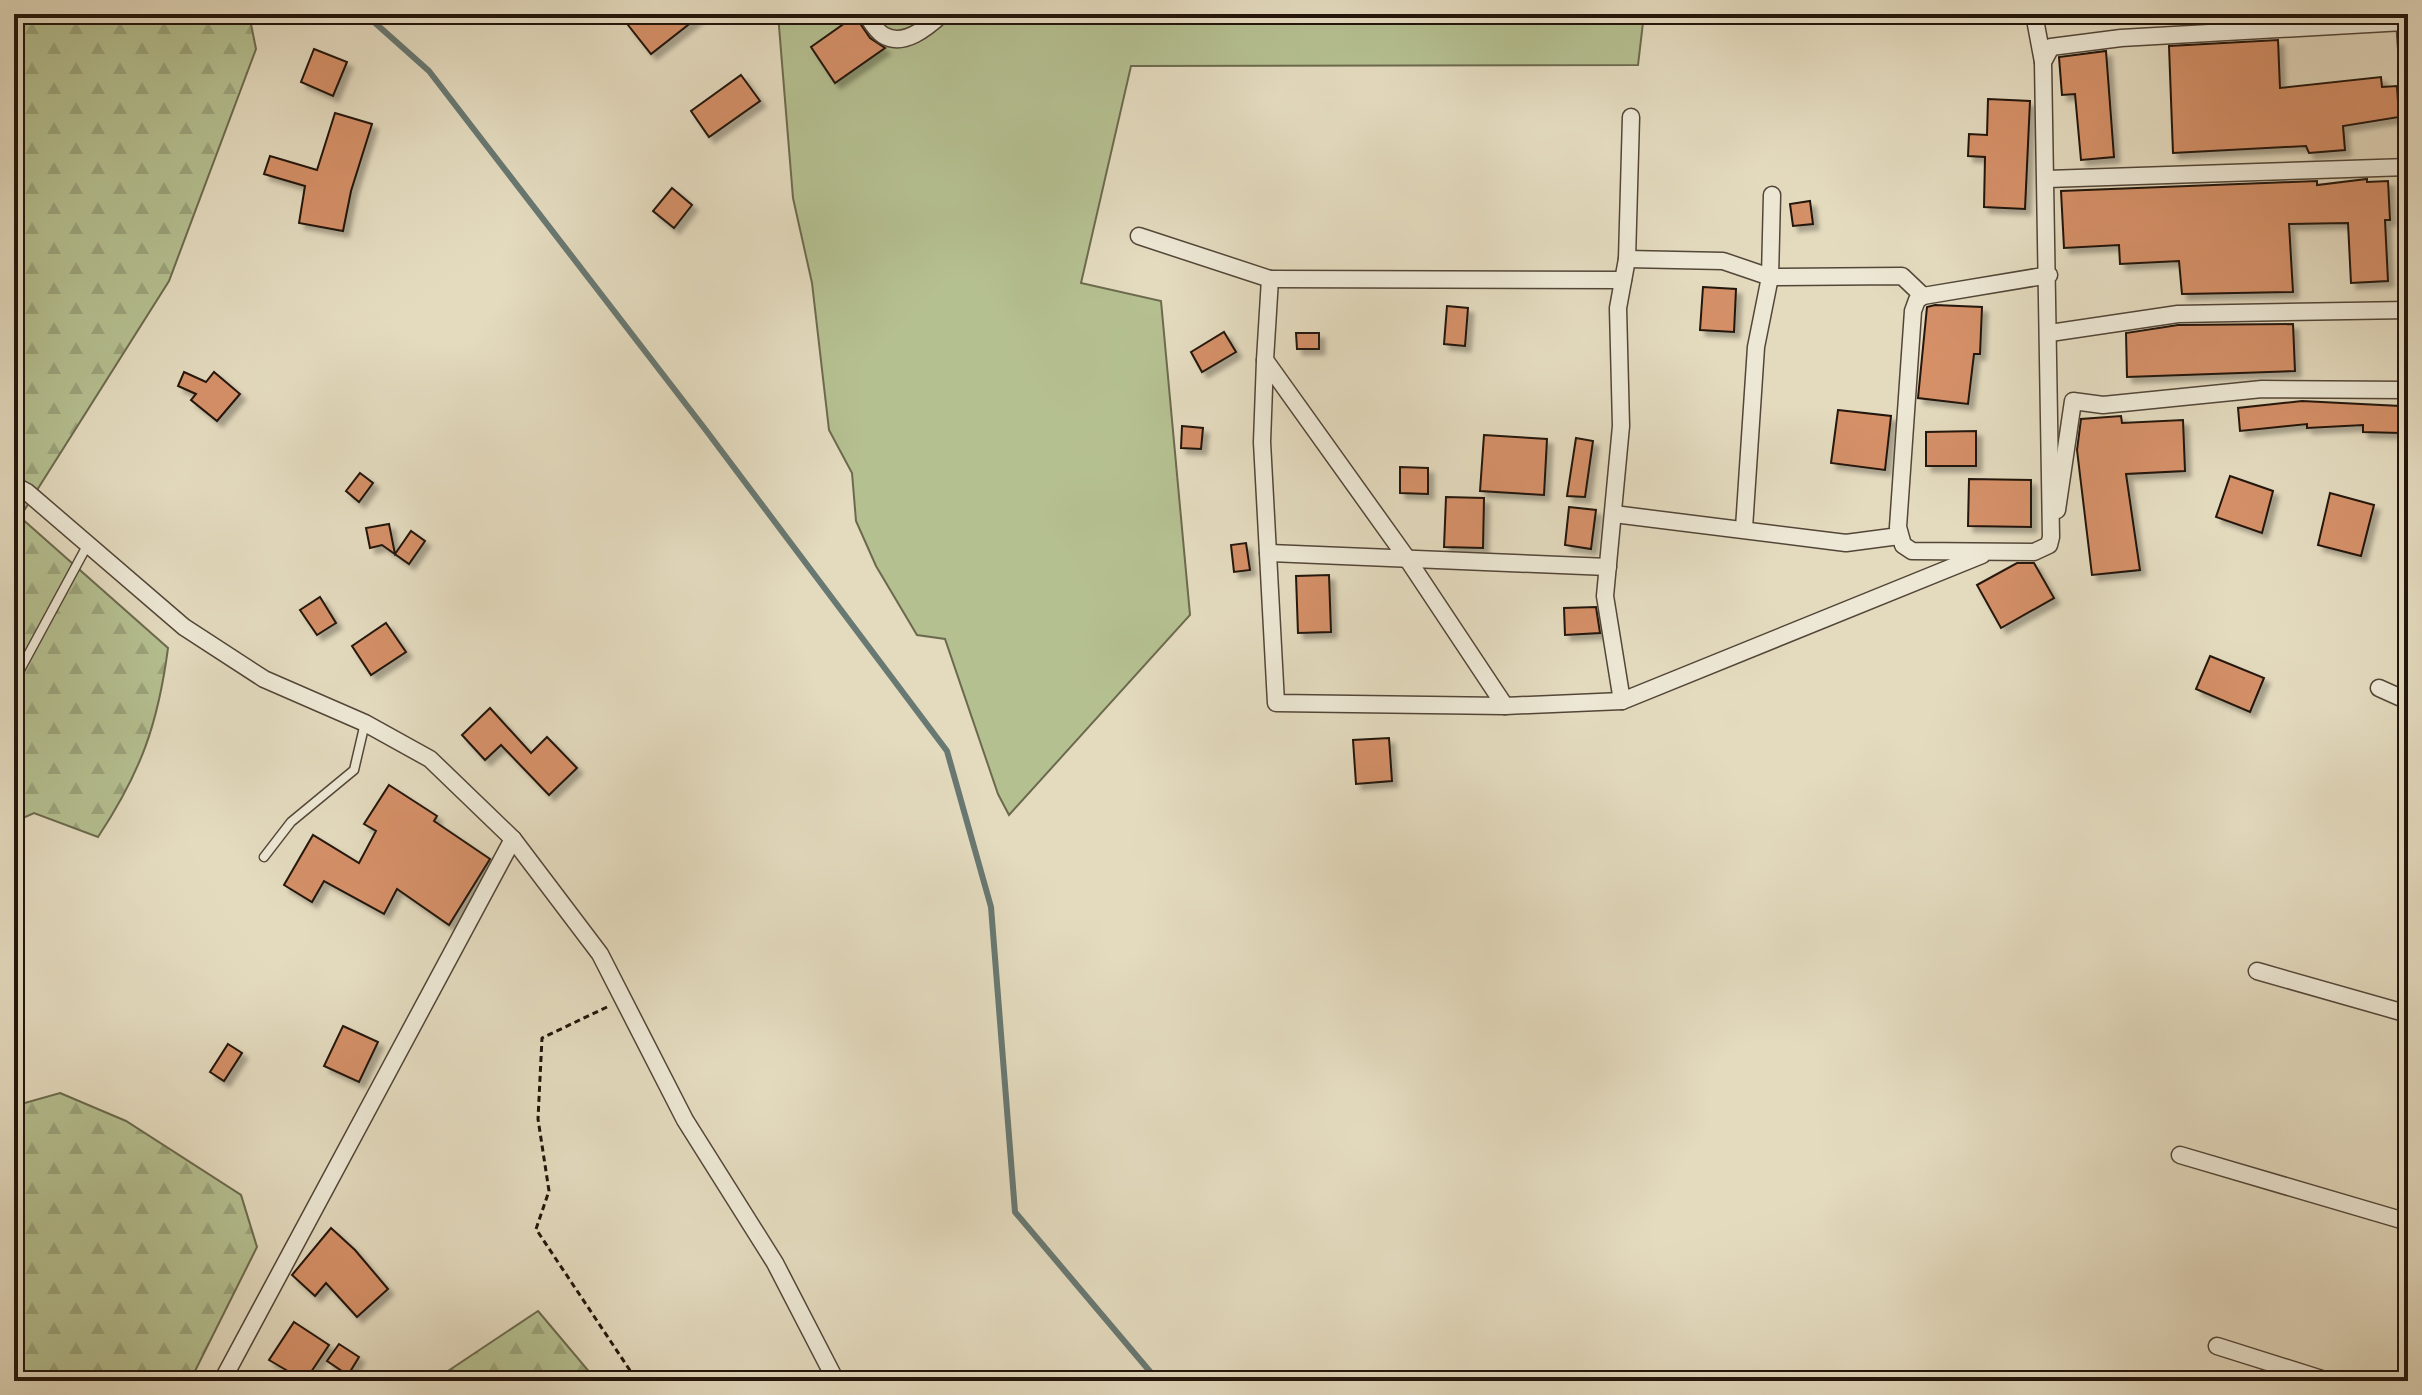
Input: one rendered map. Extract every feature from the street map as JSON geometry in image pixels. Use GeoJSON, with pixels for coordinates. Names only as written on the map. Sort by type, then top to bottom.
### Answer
{"type":"FeatureCollection","features":[{"type":"Feature","properties":{"kind":"street"},"geometry":{"type":"LineString","coordinates":[[866,14],[882,35],[894,38],[912,36],[942,14]]}},
{"type":"Feature","properties":{"kind":"street"},"geometry":{"type":"LineString","coordinates":[[2034,14],[2043,62],[2047,179],[2051,529]]}},
{"type":"Feature","properties":{"kind":"street"},"geometry":{"type":"LineString","coordinates":[[2043,62],[2051,47],[2077,42],[2404,18],[2408,70]]}},
{"type":"Feature","properties":{"kind":"street"},"geometry":{"type":"LineString","coordinates":[[1622,701],[1605,596],[1621,426],[1618,308],[1627,259],[1631,117]]}},
{"type":"Feature","properties":{"kind":"street"},"geometry":{"type":"LineString","coordinates":[[2047,179],[2408,167]]}},
{"type":"Feature","properties":{"kind":"street"},"geometry":{"type":"LineString","coordinates":[[1744,528],[1756,347],[1770,277],[1772,195]]}},
{"type":"Feature","properties":{"kind":"street"},"geometry":{"type":"LineString","coordinates":[[1139,236],[1270,279],[1623,280]]}},
{"type":"Feature","properties":{"kind":"street"},"geometry":{"type":"LineString","coordinates":[[1627,259],[1723,261],[1770,277],[1902,276],[1923,296]]}},
{"type":"Feature","properties":{"kind":"street"},"geometry":{"type":"LineString","coordinates":[[2049,275],[1923,296],[1917,300],[1913,311],[1899,536],[1912,551],[2034,552],[2049,545],[2068,456],[2073,401],[2103,405],[2262,389],[2408,390]]}},
{"type":"Feature","properties":{"kind":"street"},"geometry":{"type":"LineString","coordinates":[[1270,279],[1262,442],[1276,703],[1505,706],[1622,701],[1991,551]]}},
{"type":"Feature","properties":{"kind":"street"},"geometry":{"type":"LineString","coordinates":[[2050,333],[2178,314],[2408,310]]}},
{"type":"Feature","properties":{"kind":"street"},"geometry":{"type":"LineString","coordinates":[[1265,360],[1406,557],[1505,706]]}},
{"type":"Feature","properties":{"kind":"street"},"geometry":{"type":"LineString","coordinates":[[14,485],[27,492],[146,597],[228,658],[264,679],[365,723],[430,759],[513,839],[600,954],[685,1120],[775,1263],[836,1381]]}},
{"type":"Feature","properties":{"kind":"street"},"geometry":{"type":"LineString","coordinates":[[1614,514],[1846,543],[1899,536]]}},
{"type":"Feature","properties":{"kind":"street"},"geometry":{"type":"LineString","coordinates":[[1268,553],[1608,567]]}},
{"type":"Feature","properties":{"kind":"street"},"geometry":{"type":"LineString","coordinates":[[2379,688],[2408,701]]}},
{"type":"Feature","properties":{"kind":"street"},"geometry":{"type":"LineString","coordinates":[[222,1381],[513,839]]}},
{"type":"Feature","properties":{"kind":"street"},"geometry":{"type":"LineString","coordinates":[[2257,971],[2408,1014]]}},
{"type":"Feature","properties":{"kind":"street"},"geometry":{"type":"LineString","coordinates":[[2180,1155],[2408,1222]]}},
{"type":"Feature","properties":{"kind":"street"},"geometry":{"type":"LineString","coordinates":[[2217,1346],[2328,1381]]}},
{"type":"Feature","properties":{"kind":"lane"},"geometry":{"type":"LineString","coordinates":[[14,681],[88,544]]}},
{"type":"Feature","properties":{"kind":"lane"},"geometry":{"type":"LineString","coordinates":[[264,857],[291,822],[354,770],[365,723]]}},
{"type":"Feature","properties":{"kind":"path"},"geometry":{"type":"LineString","coordinates":[[625,998],[542,1038],[538,1119],[549,1191],[536,1229],[637,1381]]}},
{"type":"Feature","properties":{"kind":"green space"},"geometry":{"type":"Polygon","coordinates":[[[14,14],[249,14],[256,49],[169,281],[20,517],[168,648],[159,700],[145,747],[126,791],[98,837],[34,813],[14,822],[14,14]]]}},
{"type":"Feature","properties":{"kind":"green space"},"geometry":{"type":"Polygon","coordinates":[[[778,14],[1644,14],[1638,65],[1131,66],[1081,283],[1161,301],[1190,615],[1009,815],[998,794],[945,639],[917,635],[876,566],[856,521],[852,473],[829,430],[812,283],[793,198],[778,14]]]}},
{"type":"Feature","properties":{"kind":"green space"},"geometry":{"type":"Polygon","coordinates":[[[60,1093],[126,1121],[241,1195],[257,1247],[190,1381],[14,1381],[14,1106],[60,1093]]]}},
{"type":"Feature","properties":{"kind":"green space"},"geometry":{"type":"Polygon","coordinates":[[[538,1311],[597,1381],[433,1381],[538,1311]]]}},
{"type":"Feature","properties":{"kind":"building"},"geometry":{"type":"Polygon","coordinates":[[[643,14],[702,14],[651,54],[628,25],[643,14]]]}},
{"type":"Feature","properties":{"kind":"building"},"geometry":{"type":"Polygon","coordinates":[[[855,16],[870,38],[885,48],[835,83],[811,47],[855,16]]]}},
{"type":"Feature","properties":{"kind":"building"},"geometry":{"type":"Polygon","coordinates":[[[2278,40],[2280,88],[2381,77],[2382,87],[2397,86],[2399,117],[2343,126],[2345,150],[2309,153],[2306,146],[2173,153],[2169,46],[2278,40]]]}},
{"type":"Feature","properties":{"kind":"building"},"geometry":{"type":"Polygon","coordinates":[[[314,49],[347,62],[333,96],[301,82],[314,49]]]}},
{"type":"Feature","properties":{"kind":"building"},"geometry":{"type":"Polygon","coordinates":[[[2106,51],[2114,157],[2081,160],[2075,94],[2062,95],[2059,57],[2106,51]]]}},
{"type":"Feature","properties":{"kind":"building"},"geometry":{"type":"Polygon","coordinates":[[[741,75],[760,101],[709,137],[691,111],[741,75]]]}},
{"type":"Feature","properties":{"kind":"building"},"geometry":{"type":"Polygon","coordinates":[[[1988,99],[2030,101],[2025,209],[1984,207],[1985,157],[1968,156],[1969,134],[1987,135],[1988,99]]]}},
{"type":"Feature","properties":{"kind":"building"},"geometry":{"type":"Polygon","coordinates":[[[335,113],[372,124],[351,191],[343,231],[299,223],[305,186],[264,174],[270,156],[317,170],[335,113]]]}},
{"type":"Feature","properties":{"kind":"building"},"geometry":{"type":"Polygon","coordinates":[[[2367,179],[2367,182],[2388,181],[2390,220],[2385,220],[2388,281],[2351,283],[2348,223],[2289,224],[2293,292],[2182,294],[2179,261],[2120,264],[2119,245],[2064,248],[2061,191],[2317,181],[2317,185],[2367,179]]]}},
{"type":"Feature","properties":{"kind":"building"},"geometry":{"type":"Polygon","coordinates":[[[672,188],[692,205],[674,228],[653,211],[672,188]]]}},
{"type":"Feature","properties":{"kind":"building"},"geometry":{"type":"Polygon","coordinates":[[[1810,201],[1813,224],[1793,226],[1790,204],[1810,201]]]}},
{"type":"Feature","properties":{"kind":"building"},"geometry":{"type":"Polygon","coordinates":[[[1703,287],[1736,289],[1734,332],[1700,330],[1703,287]]]}},
{"type":"Feature","properties":{"kind":"building"},"geometry":{"type":"Polygon","coordinates":[[[1447,306],[1468,308],[1465,346],[1444,344],[1447,306]]]}},
{"type":"Feature","properties":{"kind":"building"},"geometry":{"type":"Polygon","coordinates":[[[1927,307],[1982,307],[1980,354],[1974,354],[1968,404],[1918,398],[1927,307]]]}},
{"type":"Feature","properties":{"kind":"building"},"geometry":{"type":"Polygon","coordinates":[[[2293,324],[2295,371],[2127,377],[2126,333],[2178,325],[2293,324]]]}},
{"type":"Feature","properties":{"kind":"building"},"geometry":{"type":"Polygon","coordinates":[[[1224,332],[1236,352],[1202,372],[1191,352],[1224,332]]]}},
{"type":"Feature","properties":{"kind":"building"},"geometry":{"type":"Polygon","coordinates":[[[1296,333],[1319,333],[1319,349],[1297,349],[1296,333]]]}},
{"type":"Feature","properties":{"kind":"building"},"geometry":{"type":"Polygon","coordinates":[[[184,372],[206,382],[214,372],[240,394],[217,421],[191,400],[196,394],[178,386],[184,372]]]}},
{"type":"Feature","properties":{"kind":"building"},"geometry":{"type":"Polygon","coordinates":[[[2302,401],[2400,406],[2400,433],[2363,432],[2363,425],[2307,428],[2307,424],[2240,431],[2238,408],[2302,401]]]}},
{"type":"Feature","properties":{"kind":"building"},"geometry":{"type":"Polygon","coordinates":[[[1838,410],[1891,416],[1885,470],[1831,463],[1838,410]]]}},
{"type":"Feature","properties":{"kind":"building"},"geometry":{"type":"Polygon","coordinates":[[[2121,416],[2122,423],[2183,420],[2185,471],[2126,474],[2140,570],[2092,575],[2077,450],[2081,419],[2121,416]]]}},
{"type":"Feature","properties":{"kind":"building"},"geometry":{"type":"Polygon","coordinates":[[[1182,426],[1203,428],[1201,449],[1181,448],[1182,426]]]}},
{"type":"Feature","properties":{"kind":"building"},"geometry":{"type":"Polygon","coordinates":[[[1976,431],[1976,466],[1926,466],[1926,432],[1976,431]]]}},
{"type":"Feature","properties":{"kind":"building"},"geometry":{"type":"Polygon","coordinates":[[[1484,435],[1547,439],[1544,495],[1480,491],[1484,435]]]}},
{"type":"Feature","properties":{"kind":"building"},"geometry":{"type":"Polygon","coordinates":[[[1576,438],[1593,441],[1585,497],[1567,496],[1576,438]]]}},
{"type":"Feature","properties":{"kind":"building"},"geometry":{"type":"Polygon","coordinates":[[[1400,467],[1428,468],[1428,494],[1400,493],[1400,467]]]}},
{"type":"Feature","properties":{"kind":"building"},"geometry":{"type":"Polygon","coordinates":[[[360,473],[373,483],[359,502],[346,491],[360,473]]]}},
{"type":"Feature","properties":{"kind":"building"},"geometry":{"type":"Polygon","coordinates":[[[2230,476],[2273,491],[2262,533],[2216,517],[2230,476]]]}},
{"type":"Feature","properties":{"kind":"building"},"geometry":{"type":"Polygon","coordinates":[[[1969,479],[2031,480],[2031,527],[1968,526],[1969,479]]]}},
{"type":"Feature","properties":{"kind":"building"},"geometry":{"type":"Polygon","coordinates":[[[2330,493],[2374,505],[2361,556],[2318,545],[2330,493]]]}},
{"type":"Feature","properties":{"kind":"building"},"geometry":{"type":"Polygon","coordinates":[[[1446,497],[1484,498],[1483,548],[1444,547],[1446,497]]]}},
{"type":"Feature","properties":{"kind":"building"},"geometry":{"type":"Polygon","coordinates":[[[1569,507],[1596,510],[1591,549],[1565,545],[1569,507]]]}},
{"type":"Feature","properties":{"kind":"building"},"geometry":{"type":"Polygon","coordinates":[[[389,524],[395,554],[411,531],[425,541],[409,564],[382,545],[370,548],[366,528],[389,524]]]}},
{"type":"Feature","properties":{"kind":"building"},"geometry":{"type":"Polygon","coordinates":[[[1246,543],[1250,570],[1234,572],[1231,545],[1246,543]]]}},
{"type":"Feature","properties":{"kind":"building"},"geometry":{"type":"Polygon","coordinates":[[[2017,563],[2034,563],[2054,598],[2001,628],[1977,585],[2017,563]]]}},
{"type":"Feature","properties":{"kind":"building"},"geometry":{"type":"Polygon","coordinates":[[[1329,575],[1331,632],[1298,633],[1296,576],[1329,575]]]}},
{"type":"Feature","properties":{"kind":"building"},"geometry":{"type":"Polygon","coordinates":[[[320,597],[336,623],[317,635],[300,610],[320,597]]]}},
{"type":"Feature","properties":{"kind":"building"},"geometry":{"type":"Polygon","coordinates":[[[1596,607],[1600,633],[1565,635],[1564,608],[1596,607]]]}},
{"type":"Feature","properties":{"kind":"building"},"geometry":{"type":"Polygon","coordinates":[[[386,623],[406,652],[371,675],[352,646],[386,623]]]}},
{"type":"Feature","properties":{"kind":"building"},"geometry":{"type":"Polygon","coordinates":[[[2210,656],[2264,678],[2250,712],[2196,689],[2210,656]]]}},
{"type":"Feature","properties":{"kind":"building"},"geometry":{"type":"Polygon","coordinates":[[[490,708],[531,753],[547,737],[577,768],[549,795],[501,745],[485,760],[462,735],[490,708]]]}},
{"type":"Feature","properties":{"kind":"building"},"geometry":{"type":"Polygon","coordinates":[[[1389,738],[1392,781],[1356,784],[1353,740],[1389,738]]]}},
{"type":"Feature","properties":{"kind":"building"},"geometry":{"type":"Polygon","coordinates":[[[389,785],[437,816],[434,821],[490,859],[449,925],[397,889],[384,914],[324,881],[312,902],[284,885],[313,835],[359,863],[376,831],[364,824],[389,785]]]}},
{"type":"Feature","properties":{"kind":"building"},"geometry":{"type":"Polygon","coordinates":[[[343,1026],[378,1042],[359,1082],[324,1066],[343,1026]]]}},
{"type":"Feature","properties":{"kind":"building"},"geometry":{"type":"Polygon","coordinates":[[[228,1044],[242,1053],[224,1081],[210,1072],[228,1044]]]}},
{"type":"Feature","properties":{"kind":"building"},"geometry":{"type":"Polygon","coordinates":[[[331,1228],[355,1250],[388,1289],[357,1317],[326,1283],[315,1296],[292,1275],[331,1228]]]}},
{"type":"Feature","properties":{"kind":"building"},"geometry":{"type":"Polygon","coordinates":[[[294,1322],[329,1345],[305,1381],[269,1360],[294,1322]]]}},
{"type":"Feature","properties":{"kind":"building"},"geometry":{"type":"Polygon","coordinates":[[[339,1344],[359,1357],[348,1375],[327,1361],[339,1344]]]}},
{"type":"Feature","properties":{"kind":"waterway"},"geometry":{"type":"LineString","coordinates":[[365,14],[429,71],[705,429],[947,751],[991,907],[1015,1212],[1158,1381]]}}]}
